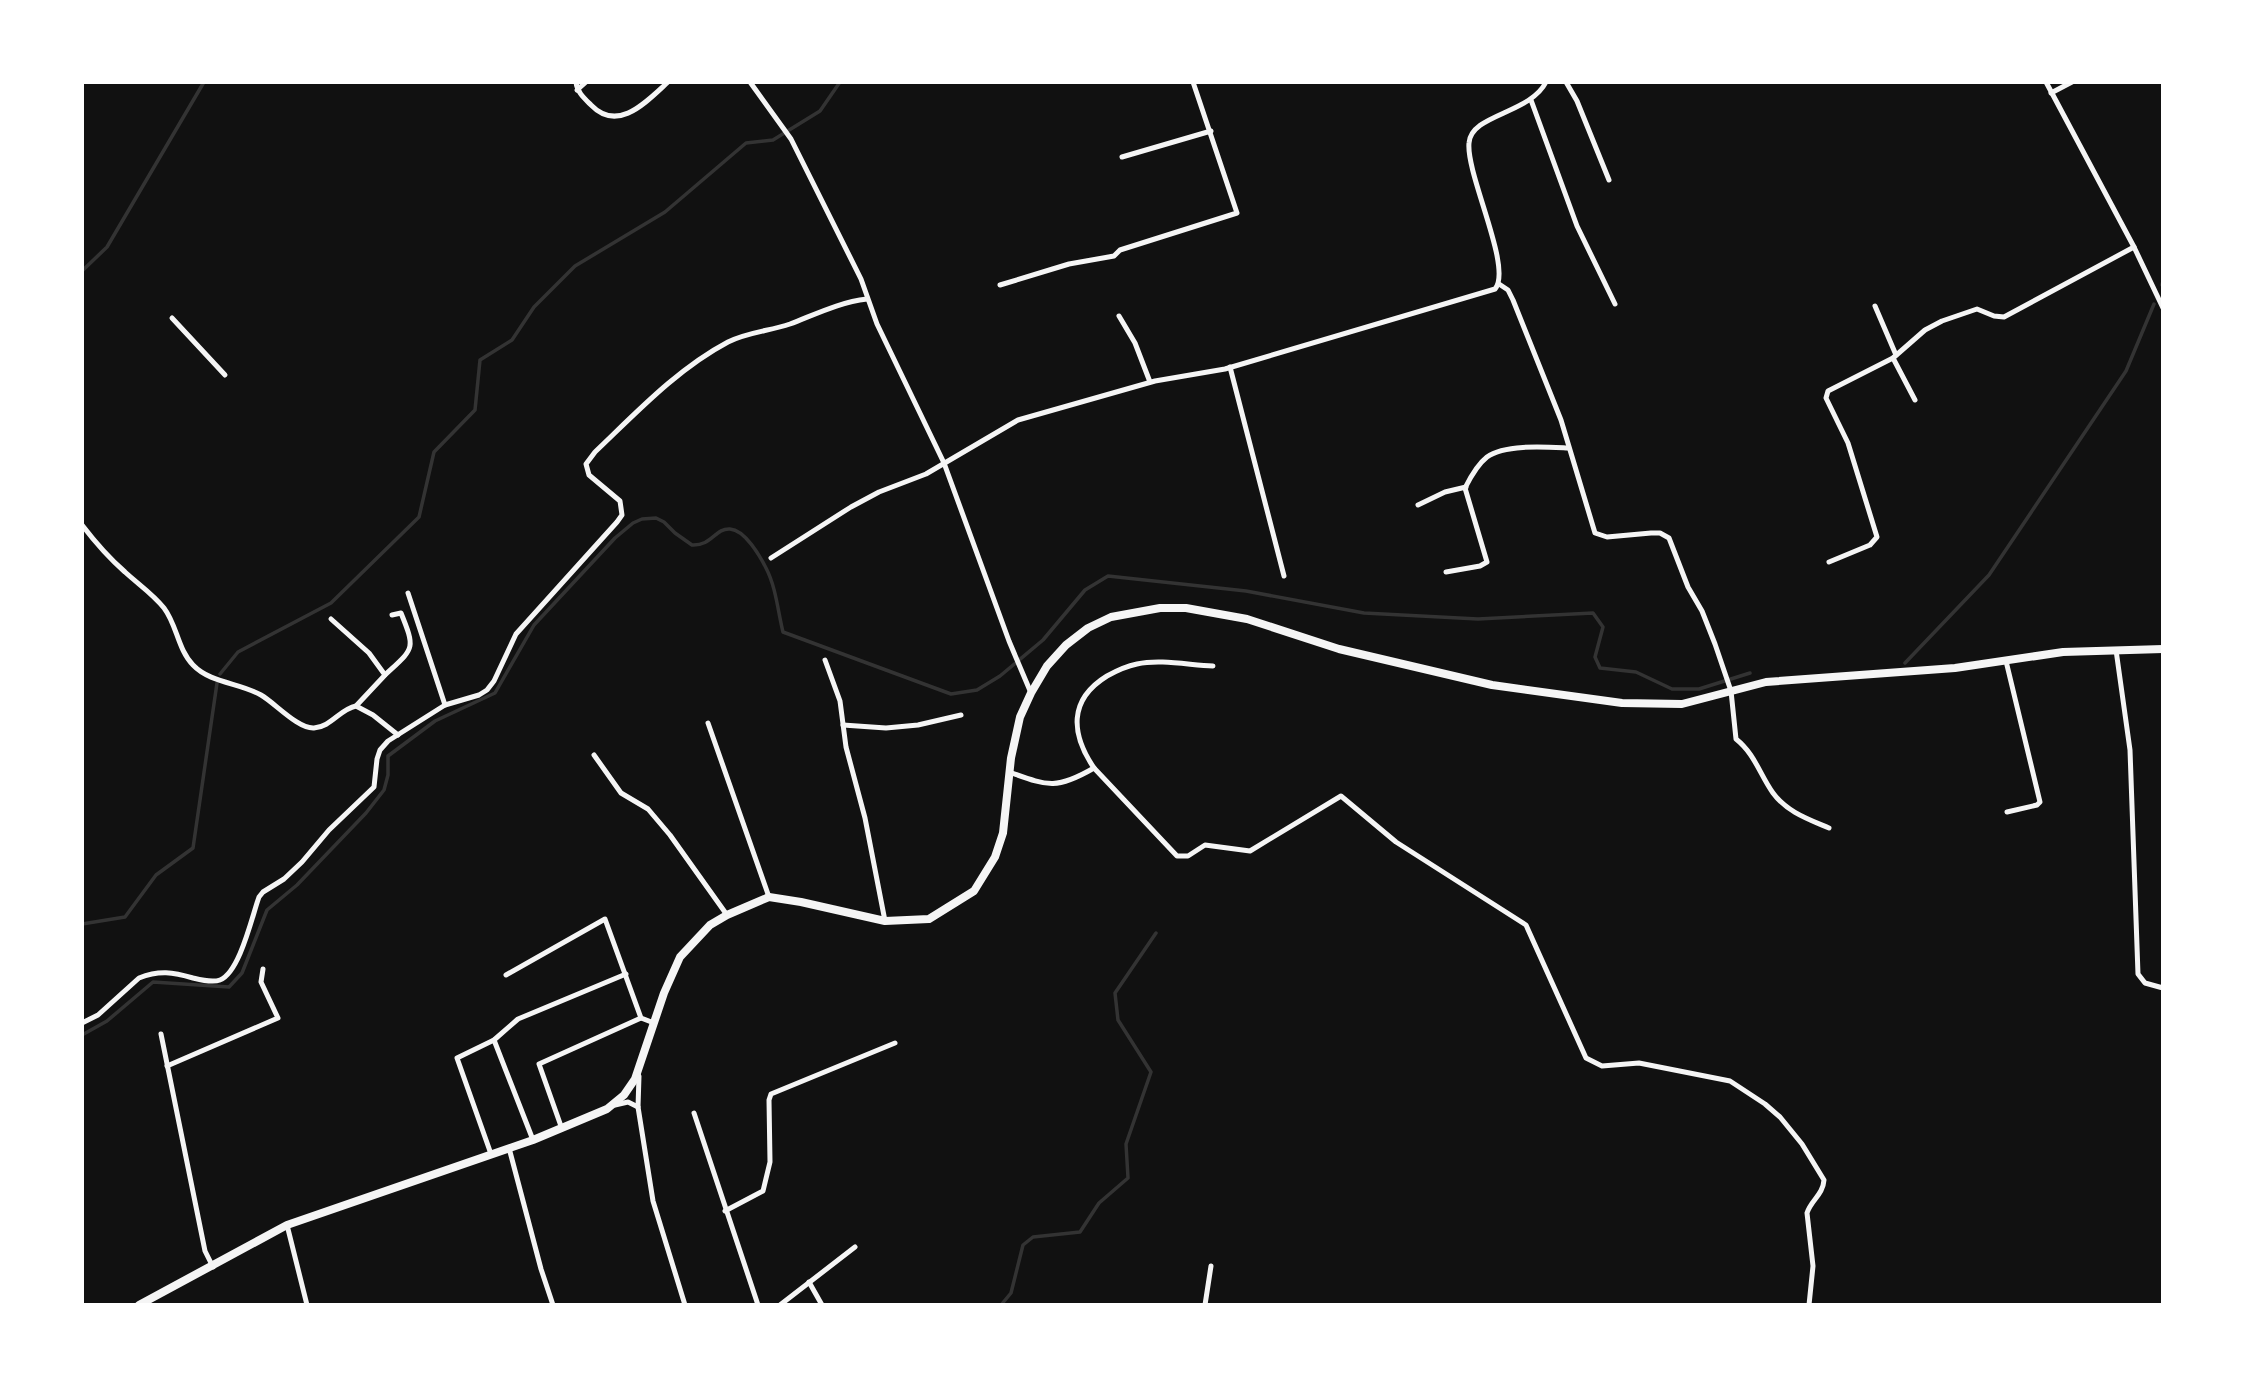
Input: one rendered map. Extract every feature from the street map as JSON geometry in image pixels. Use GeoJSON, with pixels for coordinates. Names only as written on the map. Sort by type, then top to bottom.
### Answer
{"type":"FeatureCollection","features":[{"type":"Feature","properties":{"kind":"main road"},"geometry":{"type":"LineString","coordinates":[[139,1305],[287,1225],[533,1140],[607,1109],[630,1089],[680,957],[710,925],[727,915],[769,897],[885,921],[929,919],[974,891],[995,857],[1003,833],[1009,772],[1020,718],[1031,693],[1047,666],[1066,645],[1088,628],[1111,617],[1160,608],[1186,608],[1247,619],[1339,649],[1492,685],[1622,703],[1682,704],[1730,687],[1766,682],[1955,668],[2063,652],[2163,649]]}},
{"type":"Feature","properties":{"kind":"street"},"geometry":{"type":"LineString","coordinates":[[576,82],[577,90],[601,114],[614,117],[622,116],[645,102],[667,82]]}},
{"type":"Feature","properties":{"kind":"street"},"geometry":{"type":"LineString","coordinates":[[577,90],[586,82]]}},
{"type":"Feature","properties":{"kind":"street"},"geometry":{"type":"LineString","coordinates":[[750,82],[791,139],[861,279],[867,299],[944,463],[1009,641],[1031,693]]}},
{"type":"Feature","properties":{"kind":"street"},"geometry":{"type":"LineString","coordinates":[[1000,285],[1069,264],[1114,256],[1120,250],[1237,213],[1194,82]]}},
{"type":"Feature","properties":{"kind":"street"},"geometry":{"type":"LineString","coordinates":[[1499,284],[1499,264],[1473,173],[1469,137],[1477,126],[1531,100],[1546,82]]}},
{"type":"Feature","properties":{"kind":"street"},"geometry":{"type":"LineString","coordinates":[[1566,82],[1609,180]]}},
{"type":"Feature","properties":{"kind":"street"},"geometry":{"type":"LineString","coordinates":[[2046,82],[2134,247],[2163,308]]}},
{"type":"Feature","properties":{"kind":"street"},"geometry":{"type":"LineString","coordinates":[[2051,93],[2072,82]]}},
{"type":"Feature","properties":{"kind":"street"},"geometry":{"type":"LineString","coordinates":[[1531,100],[1577,226],[1615,304]]}},
{"type":"Feature","properties":{"kind":"street"},"geometry":{"type":"LineString","coordinates":[[1122,157],[1211,131]]}},
{"type":"Feature","properties":{"kind":"street"},"geometry":{"type":"LineString","coordinates":[[1829,562],[1870,545],[1877,537],[1847,443],[1826,393],[1894,357],[1926,330],[1942,321],[1977,309],[1999,317],[2013,313],[2134,247]]}},
{"type":"Feature","properties":{"kind":"street"},"geometry":{"type":"LineString","coordinates":[[771,558],[851,507],[879,492],[926,474],[1018,420],[1150,382],[1230,367],[1489,292],[1499,284]]}},
{"type":"Feature","properties":{"kind":"street"},"geometry":{"type":"LineString","coordinates":[[1499,284],[1508,290],[1547,380],[1598,536],[1660,533],[1669,538],[1688,587],[1709,627],[1730,687],[1737,739],[1747,748],[1774,794],[1792,811],[1829,828]]}},
{"type":"Feature","properties":{"kind":"street"},"geometry":{"type":"LineString","coordinates":[[82,1023],[98,1015],[139,978],[148,975],[165,972],[213,981],[227,975],[242,947],[259,897],[293,871],[340,818],[374,787],[380,750],[445,705],[487,690],[516,634],[622,514],[620,501],[589,475],[586,469],[589,458],[670,382],[730,341],[791,324],[840,304],[867,299]]}},
{"type":"Feature","properties":{"kind":"street"},"geometry":{"type":"LineString","coordinates":[[1875,306],[1894,357],[1915,400]]}},
{"type":"Feature","properties":{"kind":"street"},"geometry":{"type":"LineString","coordinates":[[1119,316],[1135,343],[1150,382]]}},
{"type":"Feature","properties":{"kind":"street"},"geometry":{"type":"LineString","coordinates":[[172,318],[225,375]]}},
{"type":"Feature","properties":{"kind":"street"},"geometry":{"type":"LineString","coordinates":[[1230,367],[1284,576]]}},
{"type":"Feature","properties":{"kind":"street"},"geometry":{"type":"LineString","coordinates":[[1446,572],[1480,566],[1487,562],[1465,493],[1466,487],[1486,458],[1494,453],[1527,447],[1568,448]]}},
{"type":"Feature","properties":{"kind":"street"},"geometry":{"type":"LineString","coordinates":[[1419,505],[1445,492],[1466,487]]}},
{"type":"Feature","properties":{"kind":"street"},"geometry":{"type":"LineString","coordinates":[[82,525],[104,552],[164,608],[185,655],[193,666],[204,673],[260,694],[304,726],[313,728],[329,722],[346,708],[356,706],[409,653],[412,639],[401,613],[392,615]]}},
{"type":"Feature","properties":{"kind":"street"},"geometry":{"type":"LineString","coordinates":[[408,593],[445,705]]}},
{"type":"Feature","properties":{"kind":"street"},"geometry":{"type":"LineString","coordinates":[[331,619],[369,653],[385,675]]}},
{"type":"Feature","properties":{"kind":"street"},"geometry":{"type":"LineString","coordinates":[[2116,650],[2130,750],[2138,974],[2145,983],[2163,988]]}},
{"type":"Feature","properties":{"kind":"street"},"geometry":{"type":"LineString","coordinates":[[825,660],[840,701],[846,747],[871,844],[885,921]]}},
{"type":"Feature","properties":{"kind":"street"},"geometry":{"type":"LineString","coordinates":[[2006,661],[2014,683],[2040,802],[2007,812]]}},
{"type":"Feature","properties":{"kind":"street"},"geometry":{"type":"LineString","coordinates":[[1213,666],[1138,663],[1116,671],[1088,691],[1076,719],[1083,751],[1094,768],[1177,856],[1188,856],[1205,845],[1250,851],[1341,796],[1396,842],[1526,925],[1586,1058],[1602,1066],[1639,1063],[1730,1081],[1766,1104],[1791,1130],[1818,1166],[1824,1180],[1821,1194],[1808,1208],[1807,1213],[1813,1266],[1809,1305]]}},
{"type":"Feature","properties":{"kind":"street"},"geometry":{"type":"LineString","coordinates":[[356,706],[373,715],[398,735]]}},
{"type":"Feature","properties":{"kind":"street"},"geometry":{"type":"LineString","coordinates":[[843,725],[886,729],[961,715]]}},
{"type":"Feature","properties":{"kind":"street"},"geometry":{"type":"LineString","coordinates":[[708,723],[769,897]]}},
{"type":"Feature","properties":{"kind":"street"},"geometry":{"type":"LineString","coordinates":[[594,755],[621,793],[648,809],[670,835],[727,915]]}},
{"type":"Feature","properties":{"kind":"street"},"geometry":{"type":"LineString","coordinates":[[1009,772],[1044,785],[1056,785],[1094,768]]}},
{"type":"Feature","properties":{"kind":"street"},"geometry":{"type":"LineString","coordinates":[[506,975],[606,919],[641,1018]]}},
{"type":"Feature","properties":{"kind":"street"},"geometry":{"type":"LineString","coordinates":[[167,1066],[278,1018],[261,982],[263,970]]}},
{"type":"Feature","properties":{"kind":"street"},"geometry":{"type":"LineString","coordinates":[[491,1154],[457,1058],[494,1040],[518,1019],[625,974]]}},
{"type":"Feature","properties":{"kind":"street"},"geometry":{"type":"LineString","coordinates":[[562,1129],[539,1064],[641,1018],[654,1023]]}},
{"type":"Feature","properties":{"kind":"street"},"geometry":{"type":"LineString","coordinates":[[161,1034],[205,1251],[213,1267]]}},
{"type":"Feature","properties":{"kind":"street"},"geometry":{"type":"LineString","coordinates":[[494,1040],[533,1140]]}},
{"type":"Feature","properties":{"kind":"street"},"geometry":{"type":"LineString","coordinates":[[725,1211],[763,1191],[770,1161],[769,1100],[772,1094],[895,1044]]}},
{"type":"Feature","properties":{"kind":"street"},"geometry":{"type":"LineString","coordinates":[[642,1061],[637,1095],[653,1201],[685,1305]]}},
{"type":"Feature","properties":{"kind":"street"},"geometry":{"type":"LineString","coordinates":[[607,1109],[628,1102],[638,1107]]}},
{"type":"Feature","properties":{"kind":"street"},"geometry":{"type":"LineString","coordinates":[[694,1113],[758,1305]]}},
{"type":"Feature","properties":{"kind":"street"},"geometry":{"type":"LineString","coordinates":[[509,1148],[553,1305]]}},
{"type":"Feature","properties":{"kind":"street"},"geometry":{"type":"LineString","coordinates":[[287,1225],[307,1305]]}},
{"type":"Feature","properties":{"kind":"street"},"geometry":{"type":"LineString","coordinates":[[780,1305],[855,1247]]}},
{"type":"Feature","properties":{"kind":"street"},"geometry":{"type":"LineString","coordinates":[[1205,1305],[1211,1266]]}},
{"type":"Feature","properties":{"kind":"street"},"geometry":{"type":"LineString","coordinates":[[809,1282],[822,1305]]}},
{"type":"Feature","properties":{"kind":"waterway"},"geometry":{"type":"LineString","coordinates":[[82,271],[107,247],[204,82]]}},
{"type":"Feature","properties":{"kind":"waterway"},"geometry":{"type":"LineString","coordinates":[[220,674],[238,652],[331,603],[419,517],[434,452],[475,410],[480,360],[512,340],[534,307],[575,266],[665,212],[746,143],[773,140],[820,111],[840,82]]}},
{"type":"Feature","properties":{"kind":"waterway"},"geometry":{"type":"LineString","coordinates":[[2162,285],[2163,281]]}},
{"type":"Feature","properties":{"kind":"waterway"},"geometry":{"type":"LineString","coordinates":[[1905,663],[1989,575],[2126,371],[2154,304]]}},
{"type":"Feature","properties":{"kind":"waterway"},"geometry":{"type":"LineString","coordinates":[[82,1035],[107,1021],[153,982],[229,987],[242,973],[267,910],[297,885],[366,813],[384,790],[388,775],[388,756],[435,721],[495,693],[534,625],[615,538],[642,519],[656,518],[664,522],[692,545],[704,543],[725,529],[736,530],[751,544],[766,568],[783,632],[951,694],[977,690],[1000,676],[1043,640],[1085,590],[1108,576],[1246,591],[1364,613],[1478,619],[1593,613],[1603,627],[1595,657],[1600,668],[1636,672],[1672,689],[1699,689],[1750,673]]}},
{"type":"Feature","properties":{"kind":"waterway"},"geometry":{"type":"LineString","coordinates":[[82,924],[125,917],[156,875],[193,848],[217,683]]}},
{"type":"Feature","properties":{"kind":"waterway"},"geometry":{"type":"LineString","coordinates":[[1001,1305],[1011,1293],[1023,1245],[1033,1237],[1080,1232],[1099,1203],[1128,1178],[1126,1144],[1151,1072],[1118,1020],[1115,993],[1156,933]]}}]}
